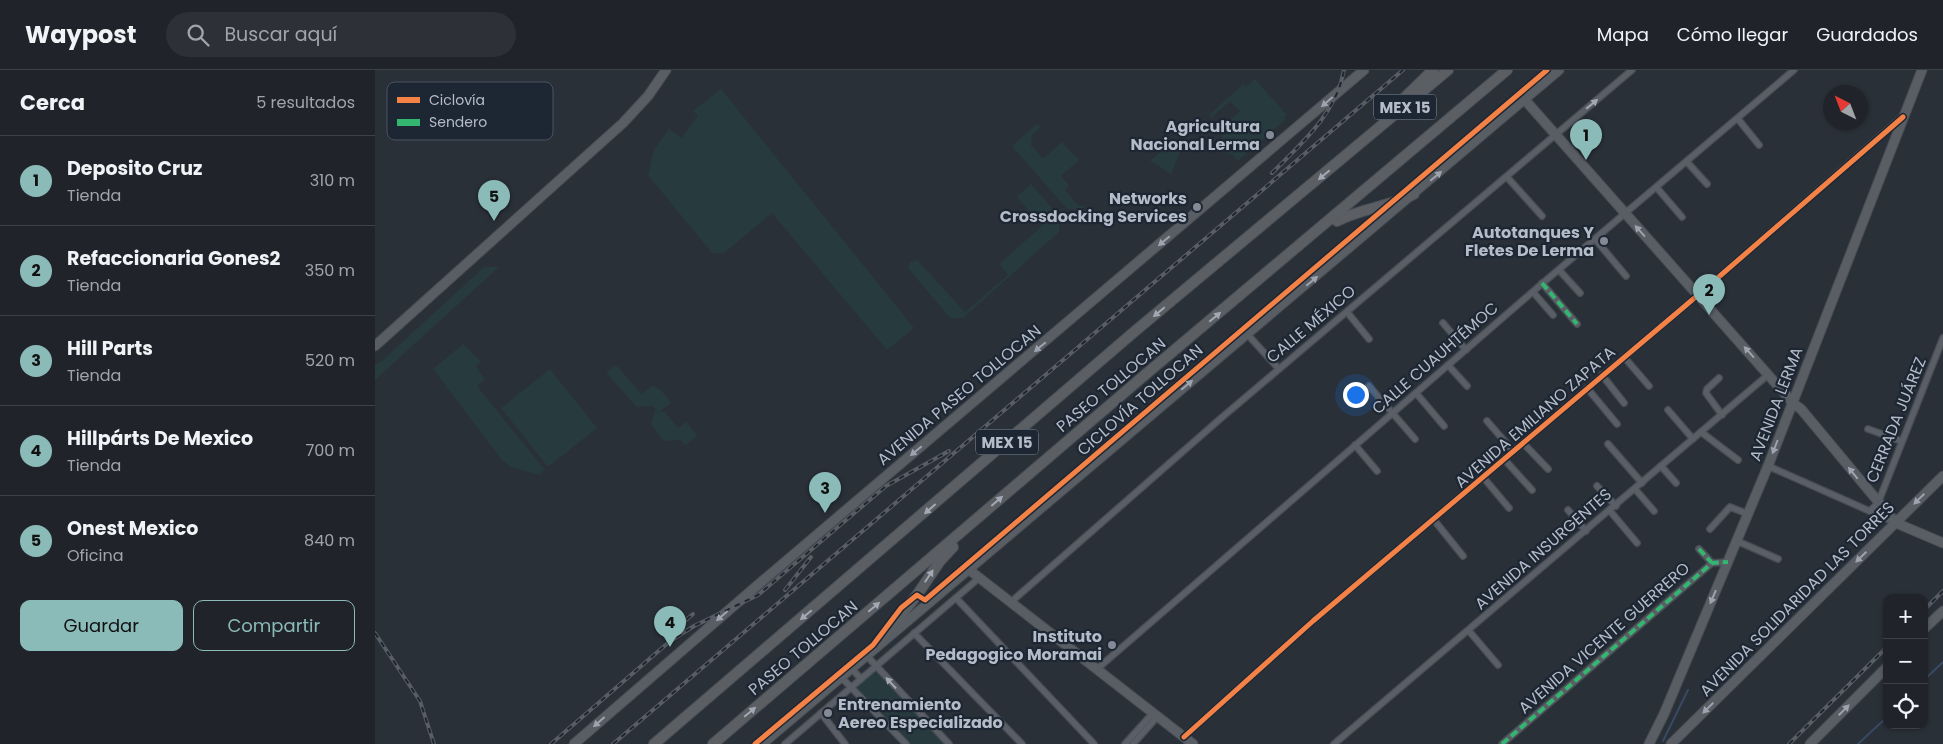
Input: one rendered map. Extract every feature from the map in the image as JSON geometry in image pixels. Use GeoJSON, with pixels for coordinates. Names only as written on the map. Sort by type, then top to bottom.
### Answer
{"type":"FeatureCollection","features":[{"type":"Feature","properties":{"kind":"highway"},"geometry":{"type":"LineString","coordinates":[[1362,144],[1389,113],[1433,70]]}},
{"type":"Feature","properties":{"kind":"highway","name":"PASEO TOLLOCAN"},"geometry":{"type":"LineString","coordinates":[[654,744],[1134,332],[1362,144],[1448,70]]}},
{"type":"Feature","properties":{"kind":"highway","name":"PASEO TOLLOCAN"},"geometry":{"type":"LineString","coordinates":[[713,744],[1146,374],[1323,228],[1507,70]]}},
{"type":"Feature","properties":{"kind":"highway"},"geometry":{"type":"LineString","coordinates":[[1323,228],[1356,211],[1385,207],[1415,194]]}},
{"type":"Feature","properties":{"kind":"highway"},"geometry":{"type":"LineString","coordinates":[[879,643],[917,595],[939,561],[973,522]]}},
{"type":"Feature","properties":{"kind":"main road"},"geometry":{"type":"LineString","coordinates":[[375,346],[623,123],[648,96],[666,70]]}},
{"type":"Feature","properties":{"kind":"main road","name":"AVENIDA PASEO TOLLOCAN"},"geometry":{"type":"LineString","coordinates":[[574,744],[759,584],[1364,70]]}},
{"type":"Feature","properties":{"kind":"main road"},"geometry":{"type":"LineString","coordinates":[[762,744],[879,643],[1415,194],[1559,70]]}},
{"type":"Feature","properties":{"kind":"main road","name":"AVENIDA LERMA"},"geometry":{"type":"LineString","coordinates":[[1649,744],[1664,714],[1748,514],[1772,468],[1922,70]]}},
{"type":"Feature","properties":{"kind":"main road"},"geometry":{"type":"LineString","coordinates":[[1525,100],[1769,374],[1896,523],[1943,543]]}},
{"type":"Feature","properties":{"kind":"main road","name":"AVENIDA SOLIDARIDAD LAS TORRES"},"geometry":{"type":"LineString","coordinates":[[1671,744],[1943,476]]}},
{"type":"Feature","properties":{"kind":"main road"},"geometry":{"type":"LineString","coordinates":[[968,569],[1193,744]]}},
{"type":"Feature","properties":{"kind":"main road"},"geometry":{"type":"LineString","coordinates":[[1928,625],[1943,611]]}},
{"type":"Feature","properties":{"kind":"main road"},"geometry":{"type":"LineString","coordinates":[[1810,744],[1883,671]]}},
{"type":"Feature","properties":{"kind":"street","name":"CALLE MÉXICO"},"geometry":{"type":"LineString","coordinates":[[1011,602],[1220,419],[1632,70]]}},
{"type":"Feature","properties":{"kind":"street","name":"CALLE CUAUHTÉMOC"},"geometry":{"type":"LineString","coordinates":[[1097,670],[1542,283],[1657,188],[1794,70]]}},
{"type":"Feature","properties":{"kind":"street","name":"AVENIDA EMILIANO ZAPATA"},"geometry":{"type":"LineString","coordinates":[[1184,737],[1267,660],[1434,520],[1602,375],[1698,296],[1903,117]]}},
{"type":"Feature","properties":{"kind":"street"},"geometry":{"type":"LineString","coordinates":[[1738,119],[1759,145]]}},
{"type":"Feature","properties":{"kind":"street"},"geometry":{"type":"LineString","coordinates":[[1687,162],[1707,184]]}},
{"type":"Feature","properties":{"kind":"street"},"geometry":{"type":"LineString","coordinates":[[1507,177],[1542,216]]}},
{"type":"Feature","properties":{"kind":"street"},"geometry":{"type":"LineString","coordinates":[[1657,188],[1682,218]]}},
{"type":"Feature","properties":{"kind":"street"},"geometry":{"type":"LineString","coordinates":[[1595,239],[1626,276]]}},
{"type":"Feature","properties":{"kind":"street"},"geometry":{"type":"LineString","coordinates":[[1559,270],[1580,293]]}},
{"type":"Feature","properties":{"kind":"street"},"geometry":{"type":"LineString","coordinates":[[1542,283],[1577,324]]}},
{"type":"Feature","properties":{"kind":"street"},"geometry":{"type":"LineString","coordinates":[[1533,292],[1553,315]]}},
{"type":"Feature","properties":{"kind":"street"},"geometry":{"type":"LineString","coordinates":[[1347,312],[1369,339]]}},
{"type":"Feature","properties":{"kind":"street"},"geometry":{"type":"LineString","coordinates":[[1443,323],[1466,350]]}},
{"type":"Feature","properties":{"kind":"street"},"geometry":{"type":"LineString","coordinates":[[1248,335],[1279,369]]}},
{"type":"Feature","properties":{"kind":"street","name":"CERRADA JUÁREZ"},"geometry":{"type":"LineString","coordinates":[[1871,511],[1878,503],[1943,338]]}},
{"type":"Feature","properties":{"kind":"street"},"geometry":{"type":"LineString","coordinates":[[1624,357],[1649,386]]}},
{"type":"Feature","properties":{"kind":"street"},"geometry":{"type":"LineString","coordinates":[[1448,365],[1467,386]]}},
{"type":"Feature","properties":{"kind":"street","name":"AVENIDA INSURGENTES"},"geometry":{"type":"LineString","coordinates":[[1334,744],[1769,374]]}},
{"type":"Feature","properties":{"kind":"street"},"geometry":{"type":"LineString","coordinates":[[1602,375],[1624,402]]}},
{"type":"Feature","properties":{"kind":"street"},"geometry":{"type":"LineString","coordinates":[[1719,378],[1707,389],[1706,393],[1722,415]]}},
{"type":"Feature","properties":{"kind":"street"},"geometry":{"type":"LineString","coordinates":[[1369,386],[1394,412],[1415,439]]}},
{"type":"Feature","properties":{"kind":"street"},"geometry":{"type":"LineString","coordinates":[[1587,388],[1617,424]]}},
{"type":"Feature","properties":{"kind":"street"},"geometry":{"type":"LineString","coordinates":[[1416,393],[1444,426]]}},
{"type":"Feature","properties":{"kind":"street"},"geometry":{"type":"LineString","coordinates":[[1668,410],[1693,439]]}},
{"type":"Feature","properties":{"kind":"street"},"geometry":{"type":"LineString","coordinates":[[1487,421],[1513,451]]}},
{"type":"Feature","properties":{"kind":"street"},"geometry":{"type":"LineString","coordinates":[[1869,430],[1901,441]]}},
{"type":"Feature","properties":{"kind":"street"},"geometry":{"type":"LineString","coordinates":[[1701,432],[1738,460]]}},
{"type":"Feature","properties":{"kind":"street"},"geometry":{"type":"LineString","coordinates":[[1523,443],[1548,469]]}},
{"type":"Feature","properties":{"kind":"street"},"geometry":{"type":"LineString","coordinates":[[1608,444],[1642,483]]}},
{"type":"Feature","properties":{"kind":"street"},"geometry":{"type":"LineString","coordinates":[[1355,445],[1377,470]]}},
{"type":"Feature","properties":{"kind":"street"},"geometry":{"type":"LineString","coordinates":[[1504,459],[1531,490]]}},
{"type":"Feature","properties":{"kind":"street"},"geometry":{"type":"LineString","coordinates":[[1661,466],[1676,483]]}},
{"type":"Feature","properties":{"kind":"street"},"geometry":{"type":"LineString","coordinates":[[1772,468],[1896,523]]}},
{"type":"Feature","properties":{"kind":"street"},"geometry":{"type":"LineString","coordinates":[[1483,478],[1509,508]]}},
{"type":"Feature","properties":{"kind":"street"},"geometry":{"type":"LineString","coordinates":[[1597,486],[1616,506]]}},
{"type":"Feature","properties":{"kind":"street"},"geometry":{"type":"LineString","coordinates":[[1635,489],[1654,511]]}},
{"type":"Feature","properties":{"kind":"street"},"geometry":{"type":"LineString","coordinates":[[1710,529],[1730,507],[1748,514]]}},
{"type":"Feature","properties":{"kind":"street"},"geometry":{"type":"LineString","coordinates":[[1568,510],[1586,531]]}},
{"type":"Feature","properties":{"kind":"street"},"geometry":{"type":"LineString","coordinates":[[1610,511],[1637,543]]}},
{"type":"Feature","properties":{"kind":"street"},"geometry":{"type":"LineString","coordinates":[[1434,520],[1463,556]]}},
{"type":"Feature","properties":{"kind":"street"},"geometry":{"type":"LineString","coordinates":[[1737,541],[1778,559]]}},
{"type":"Feature","properties":{"kind":"street"},"geometry":{"type":"LineString","coordinates":[[1699,549],[1712,563]]}},
{"type":"Feature","properties":{"kind":"street","name":"AVENIDA VICENTE GUERRERO"},"geometry":{"type":"LineString","coordinates":[[1502,744],[1712,563],[1728,562]]}},
{"type":"Feature","properties":{"kind":"street"},"geometry":{"type":"LineString","coordinates":[[786,744],[979,578]]}},
{"type":"Feature","properties":{"kind":"street"},"geometry":{"type":"LineString","coordinates":[[955,598],[1094,744]]}},
{"type":"Feature","properties":{"kind":"street"},"geometry":{"type":"LineString","coordinates":[[1469,631],[1498,665]]}},
{"type":"Feature","properties":{"kind":"street"},"geometry":{"type":"LineString","coordinates":[[914,633],[1022,744]]}},
{"type":"Feature","properties":{"kind":"street"},"geometry":{"type":"LineString","coordinates":[[866,655],[949,744]]}},
{"type":"Feature","properties":{"kind":"street"},"geometry":{"type":"LineString","coordinates":[[851,668],[861,679]]}},
{"type":"Feature","properties":{"kind":"street"},"geometry":{"type":"LineString","coordinates":[[841,677],[906,744]]}},
{"type":"Feature","properties":{"kind":"street"},"geometry":{"type":"LineString","coordinates":[[821,713],[845,744]]}},
{"type":"Feature","properties":{"kind":"street"},"geometry":{"type":"LineString","coordinates":[[1133,744],[1155,715]]}},
{"type":"Feature","properties":{"kind":"street"},"geometry":{"type":"LineString","coordinates":[[1125,744],[1155,715]]}},
{"type":"Feature","properties":{"kind":"street"},"geometry":{"type":"LineString","coordinates":[[1139,738],[1144,744]]}},
{"type":"Feature","properties":{"kind":"green space"},"geometry":{"type":"Polygon","coordinates":[[[1255,79],[1287,115],[1284,118],[1285,120],[1238,161],[1231,153],[1228,155],[1218,144],[1223,134],[1219,130],[1240,111],[1230,101],[1211,118],[1209,115],[1243,84],[1246,87],[1255,79]]]}},
{"type":"Feature","properties":{"kind":"green space"},"geometry":{"type":"Polygon","coordinates":[[[721,89],[914,328],[887,350],[772,213],[724,253],[712,253],[648,175],[654,150],[669,129],[682,138],[698,116],[693,111],[721,89]]]}},
{"type":"Feature","properties":{"kind":"green space"},"geometry":{"type":"Polygon","coordinates":[[[1037,124],[1040,127],[1032,135],[1031,145],[1043,159],[1062,142],[1079,160],[1061,176],[1069,185],[1065,190],[1079,206],[1086,206],[1081,210],[1067,209],[1012,146],[1037,124]]]}},
{"type":"Feature","properties":{"kind":"green space"},"geometry":{"type":"Polygon","coordinates":[[[1175,144],[1182,147],[1171,174],[1150,161],[1166,147],[1175,144]]]}},
{"type":"Feature","properties":{"kind":"green space"},"geometry":{"type":"Polygon","coordinates":[[[1031,184],[1059,216],[1059,232],[963,318],[950,318],[908,268],[910,262],[917,260],[965,312],[1008,275],[999,264],[1042,226],[1017,197],[1031,184]]]}},
{"type":"Feature","properties":{"kind":"green space"},"geometry":{"type":"Polygon","coordinates":[[[484,267],[499,267],[375,380],[375,365],[383,360],[484,267]]]}},
{"type":"Feature","properties":{"kind":"green space"},"geometry":{"type":"Polygon","coordinates":[[[463,344],[481,362],[476,367],[485,379],[477,386],[545,470],[539,475],[511,467],[502,460],[433,369],[463,344]]]}},
{"type":"Feature","properties":{"kind":"green space"},"geometry":{"type":"Polygon","coordinates":[[[614,366],[618,367],[641,394],[652,386],[660,389],[671,403],[658,413],[653,406],[637,407],[606,373],[614,366]]]}},
{"type":"Feature","properties":{"kind":"green space"},"geometry":{"type":"Polygon","coordinates":[[[550,369],[597,428],[548,467],[501,408],[550,369]]]}},
{"type":"Feature","properties":{"kind":"green space"},"geometry":{"type":"Polygon","coordinates":[[[655,411],[658,413],[664,411],[678,428],[686,422],[697,436],[686,445],[681,440],[664,441],[651,424],[655,411]]]}},
{"type":"Feature","properties":{"kind":"green space"},"geometry":{"type":"Polygon","coordinates":[[[876,670],[945,744],[909,744],[857,688],[876,670]]]}},
{"type":"Feature","properties":{"kind":"waterway"},"geometry":{"type":"LineString","coordinates":[[1928,676],[1943,662]]}},
{"type":"Feature","properties":{"kind":"waterway"},"geometry":{"type":"LineString","coordinates":[[1663,741],[1688,690]]}},
{"type":"Feature","properties":{"kind":"waterway"},"geometry":{"type":"LineString","coordinates":[[1858,744],[1883,721]]}},
{"type":"Feature","properties":{"kind":"railway"},"geometry":{"type":"LineString","coordinates":[[1272,173],[1306,139],[1326,114],[1340,86],[1344,70]]}},
{"type":"Feature","properties":{"kind":"railway"},"geometry":{"type":"LineString","coordinates":[[613,744],[1403,70]]}},
{"type":"Feature","properties":{"kind":"railway"},"geometry":{"type":"LineString","coordinates":[[551,744],[669,642],[694,626],[758,595],[886,486],[949,451]]}},
{"type":"Feature","properties":{"kind":"railway"},"geometry":{"type":"LineString","coordinates":[[785,590],[811,557]]}},
{"type":"Feature","properties":{"kind":"railway"},"geometry":{"type":"LineString","coordinates":[[1928,606],[1943,591]]}},
{"type":"Feature","properties":{"kind":"railway"},"geometry":{"type":"LineString","coordinates":[[670,634],[693,614]]}},
{"type":"Feature","properties":{"kind":"railway"},"geometry":{"type":"LineString","coordinates":[[375,633],[420,701],[434,744]]}},
{"type":"Feature","properties":{"kind":"railway"},"geometry":{"type":"LineString","coordinates":[[1789,744],[1883,651]]}},
{"type":"Feature","properties":{"kind":"marked path"},"geometry":{"type":"LineString","coordinates":[[1542,283],[1577,324]]}},
{"type":"Feature","properties":{"kind":"marked path"},"geometry":{"type":"LineString","coordinates":[[1699,549],[1712,563]]}},
{"type":"Feature","properties":{"kind":"marked path"},"geometry":{"type":"LineString","coordinates":[[1502,744],[1712,563],[1728,562]]}},
{"type":"Feature","properties":{"kind":"cycle path","name":"CICLOVÍA TOLLOCAN"},"geometry":{"type":"LineString","coordinates":[[755,744],[873,645],[901,608],[917,595],[925,600],[1547,70]]}},
{"type":"Feature","properties":{"kind":"cycle path"},"geometry":{"type":"LineString","coordinates":[[1184,737],[1313,621],[1698,295],[1903,117]]}},
{"type":"Feature","properties":{"kind":"place","name":"Agricultura Nacional Lerma"},"geometry":{"type":"Point","coordinates":[1270,135]}},
{"type":"Feature","properties":{"kind":"place","name":"Deposito Cruz"},"geometry":{"type":"Point","coordinates":[1586,160]}},
{"type":"Feature","properties":{"kind":"place","name":"Networks Crossdocking Services"},"geometry":{"type":"Point","coordinates":[1197,207]}},
{"type":"Feature","properties":{"kind":"place","name":"Onest Mexico"},"geometry":{"type":"Point","coordinates":[494,221]}},
{"type":"Feature","properties":{"kind":"place","name":"Autotanques Y Fletes De Lerma"},"geometry":{"type":"Point","coordinates":[1604,241]}},
{"type":"Feature","properties":{"kind":"place","name":"Refaccionaria Gones2"},"geometry":{"type":"Point","coordinates":[1709,315]}},
{"type":"Feature","properties":{"kind":"place","name":"Hill Parts"},"geometry":{"type":"Point","coordinates":[825,513]}},
{"type":"Feature","properties":{"kind":"place","name":"Instituto Pedagogico Moramai"},"geometry":{"type":"Point","coordinates":[1112,645]}},
{"type":"Feature","properties":{"kind":"place","name":"Hillpárts De Mexico"},"geometry":{"type":"Point","coordinates":[670,647]}},
{"type":"Feature","properties":{"kind":"place","name":"Entrenamiento Aereo Especializado"},"geometry":{"type":"Point","coordinates":[828,713]}}]}
